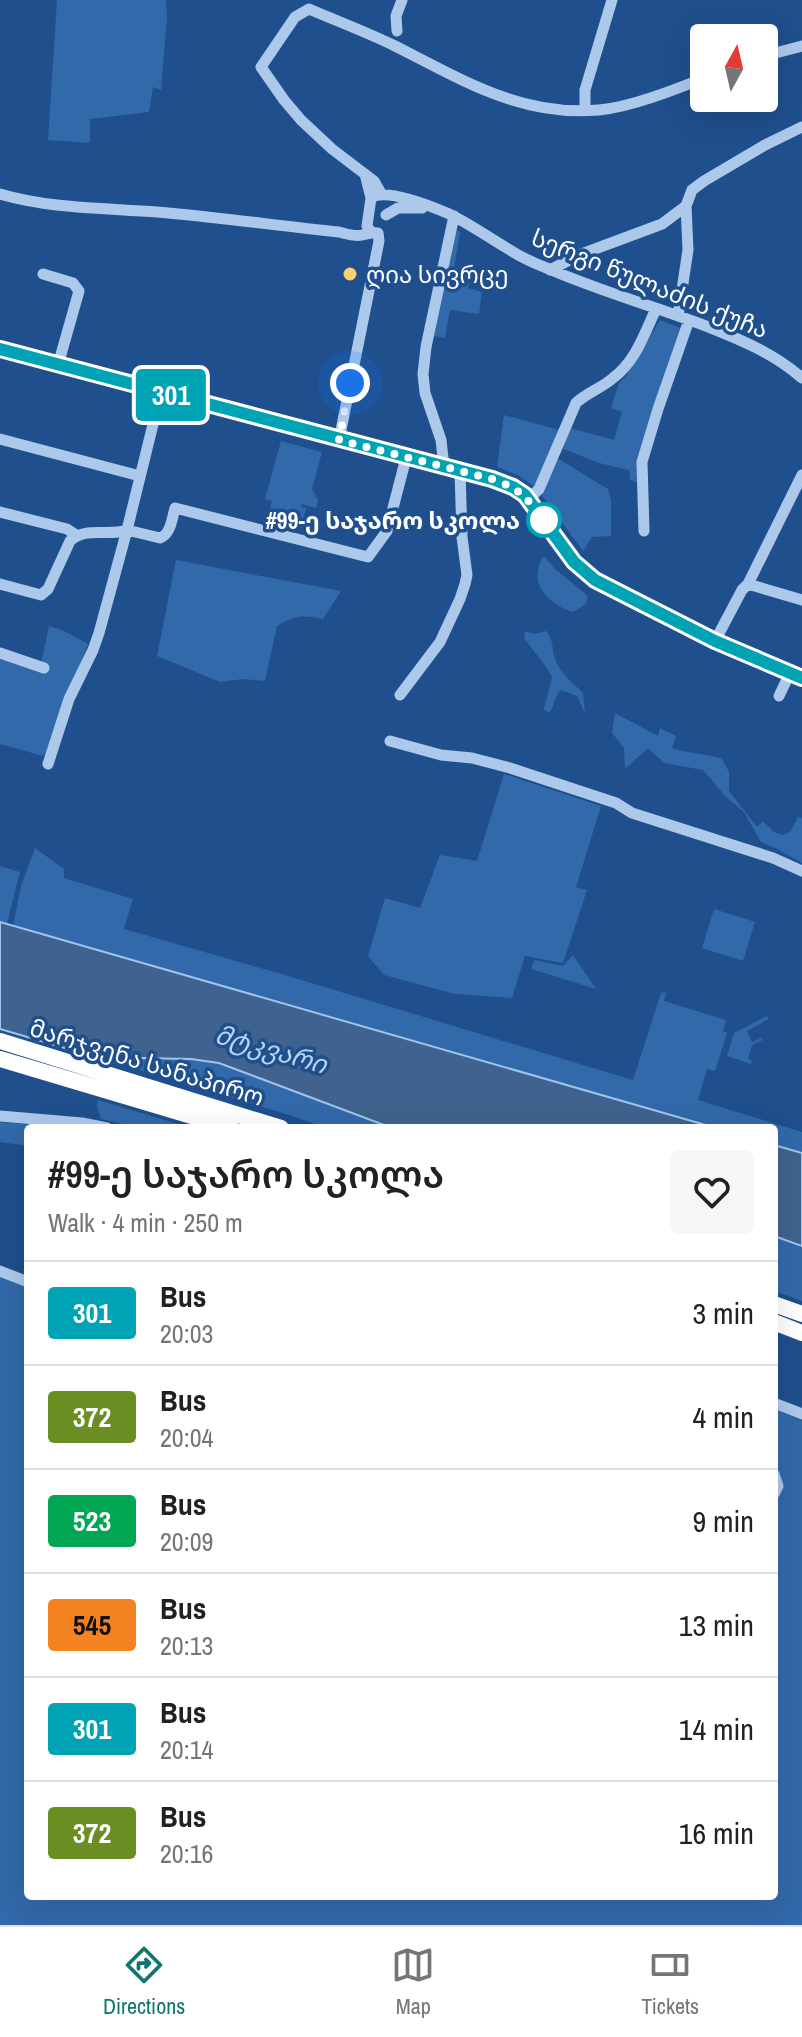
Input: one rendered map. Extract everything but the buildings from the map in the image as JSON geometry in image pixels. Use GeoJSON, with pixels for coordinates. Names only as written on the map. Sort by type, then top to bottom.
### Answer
{"type":"FeatureCollection","features":[{"type":"Feature","properties":{"kind":"highway","name":"მარჯვენა სანაპირო"},"geometry":{"type":"LineString","coordinates":[[0,1041],[268,1124]]}},
{"type":"Feature","properties":{"kind":"highway","name":"მარჯვენა სანაპირო"},"geometry":{"type":"LineString","coordinates":[[0,1059],[219,1124]]}},
{"type":"Feature","properties":{"kind":"highway"},"geometry":{"type":"LineString","coordinates":[[778,1305],[802,1314]]}},
{"type":"Feature","properties":{"kind":"highway"},"geometry":{"type":"LineString","coordinates":[[778,1324],[802,1333]]}},
{"type":"Feature","properties":{"kind":"main road"},"geometry":{"type":"LineString","coordinates":[[0,349],[513,487],[529,499],[574,562],[595,580],[715,641],[796,676]]}},
{"type":"Feature","properties":{"kind":"street"},"geometry":{"type":"LineString","coordinates":[[397,31],[396,16],[402,0]]}},
{"type":"Feature","properties":{"kind":"street"},"geometry":{"type":"LineString","coordinates":[[585,110],[585,90],[612,0]]}},
{"type":"Feature","properties":{"kind":"street"},"geometry":{"type":"LineString","coordinates":[[339,440],[379,241],[367,226],[380,197],[380,188],[301,120],[261,67],[295,17],[309,9],[391,44],[470,85],[533,105],[585,110],[613,108],[690,83]]}},
{"type":"Feature","properties":{"kind":"street"},"geometry":{"type":"LineString","coordinates":[[778,52],[802,46]]}},
{"type":"Feature","properties":{"kind":"street"},"geometry":{"type":"LineString","coordinates":[[644,531],[642,462],[683,318],[688,250],[686,206],[692,190],[765,145],[802,127]]}},
{"type":"Feature","properties":{"kind":"street"},"geometry":{"type":"LineString","coordinates":[[0,194],[59,205],[161,212],[358,236],[383,228],[387,200],[380,197]]}},
{"type":"Feature","properties":{"kind":"street","name":"სერგი წულაძის ქუჩა"},"geometry":{"type":"LineString","coordinates":[[380,197],[402,197],[438,209],[550,270],[756,347],[802,378]]}},
{"type":"Feature","properties":{"kind":"street"},"geometry":{"type":"LineString","coordinates":[[550,270],[579,255],[662,224],[686,206]]}},
{"type":"Feature","properties":{"kind":"street","name":"სერგი წულაძის ქუჩა"},"geometry":{"type":"LineString","coordinates":[[386,215],[406,207],[438,209]]}},
{"type":"Feature","properties":{"kind":"street"},"geometry":{"type":"LineString","coordinates":[[444,467],[441,440],[425,393],[423,374],[454,216]]}},
{"type":"Feature","properties":{"kind":"street"},"geometry":{"type":"LineString","coordinates":[[339,232],[357,227],[368,219]]}},
{"type":"Feature","properties":{"kind":"street"},"geometry":{"type":"LineString","coordinates":[[43,274],[73,283],[79,291],[58,365]]}},
{"type":"Feature","properties":{"kind":"street"},"geometry":{"type":"LineString","coordinates":[[529,499],[539,489],[576,403],[629,365],[656,309]]}},
{"type":"Feature","properties":{"kind":"street"},"geometry":{"type":"LineString","coordinates":[[48,764],[69,699],[99,633],[161,392]]}},
{"type":"Feature","properties":{"kind":"street"},"geometry":{"type":"LineString","coordinates":[[0,439],[140,476]]}},
{"type":"Feature","properties":{"kind":"street"},"geometry":{"type":"LineString","coordinates":[[0,584],[41,595],[45,593],[70,541],[76,535],[127,530],[160,538],[168,533],[175,508],[368,557],[387,531],[406,458]]}},
{"type":"Feature","properties":{"kind":"street"},"geometry":{"type":"LineString","coordinates":[[400,695],[440,642],[465,584],[460,471]]}},
{"type":"Feature","properties":{"kind":"street"},"geometry":{"type":"LineString","coordinates":[[715,641],[748,584],[802,475]]}},
{"type":"Feature","properties":{"kind":"street"},"geometry":{"type":"LineString","coordinates":[[0,512],[67,529],[76,535]]}},
{"type":"Feature","properties":{"kind":"street"},"geometry":{"type":"LineString","coordinates":[[748,584],[802,600]]}},
{"type":"Feature","properties":{"kind":"street"},"geometry":{"type":"LineString","coordinates":[[0,653],[44,668]]}},
{"type":"Feature","properties":{"kind":"street"},"geometry":{"type":"LineString","coordinates":[[779,696],[796,676]]}},
{"type":"Feature","properties":{"kind":"street"},"geometry":{"type":"LineString","coordinates":[[390,741],[441,755],[472,758],[510,768],[616,803],[632,813],[773,858],[802,871]]}},
{"type":"Feature","properties":{"kind":"street"},"geometry":{"type":"LineString","coordinates":[[0,1116],[87,1124]]}},
{"type":"Feature","properties":{"kind":"street"},"geometry":{"type":"LineString","coordinates":[[0,1271],[24,1280]]}},
{"type":"Feature","properties":{"kind":"street"},"geometry":{"type":"LineString","coordinates":[[778,1405],[802,1414]]}},
{"type":"Feature","properties":{"kind":"shaded area"},"geometry":{"type":"Polygon","coordinates":[[[57,0],[166,0],[161,90],[153,87],[149,112],[90,119],[90,143],[48,140],[57,0]]]}},
{"type":"Feature","properties":{"kind":"shaded area"},"geometry":{"type":"Polygon","coordinates":[[[455,229],[460,232],[454,268],[471,272],[468,288],[482,292],[479,314],[450,310],[445,338],[434,336],[455,229]]]}},
{"type":"Feature","properties":{"kind":"shaded area"},"geometry":{"type":"Polygon","coordinates":[[[660,320],[680,328],[660,387],[637,482],[630,480],[629,470],[599,463],[561,448],[570,428],[614,440],[622,412],[611,408],[619,383],[660,320]]]}},
{"type":"Feature","properties":{"kind":"shaded area"},"geometry":{"type":"Polygon","coordinates":[[[504,415],[559,430],[536,488],[518,475],[497,467],[504,415]]]}},
{"type":"Feature","properties":{"kind":"shaded area"},"geometry":{"type":"Polygon","coordinates":[[[281,441],[322,452],[312,489],[318,500],[316,508],[301,504],[306,508],[302,524],[268,516],[272,501],[265,499],[281,441]]]}},
{"type":"Feature","properties":{"kind":"shaded area"},"geometry":{"type":"Polygon","coordinates":[[[557,458],[608,489],[611,536],[592,537],[583,551],[541,494],[557,458]]]}},
{"type":"Feature","properties":{"kind":"shaded area"},"geometry":{"type":"Polygon","coordinates":[[[543,557],[588,596],[586,604],[573,612],[548,598],[537,575],[543,557]]]}},
{"type":"Feature","properties":{"kind":"shaded area"},"geometry":{"type":"Polygon","coordinates":[[[176,560],[341,591],[323,619],[299,617],[277,626],[265,681],[243,679],[220,682],[157,656],[176,560]]]}},
{"type":"Feature","properties":{"kind":"shaded area"},"geometry":{"type":"Polygon","coordinates":[[[49,626],[88,644],[49,749],[43,756],[0,744],[0,655],[40,668],[49,626]]]}},
{"type":"Feature","properties":{"kind":"shaded area"},"geometry":{"type":"Polygon","coordinates":[[[525,631],[534,634],[546,631],[559,667],[583,693],[585,714],[577,696],[561,690],[549,713],[544,709],[552,677],[524,638],[525,631]]]}},
{"type":"Feature","properties":{"kind":"shaded area"},"geometry":{"type":"Polygon","coordinates":[[[615,713],[658,736],[660,728],[676,736],[672,748],[722,759],[729,772],[729,791],[757,827],[763,821],[782,835],[790,832],[798,817],[802,818],[802,863],[761,842],[744,812],[726,797],[703,770],[664,763],[648,748],[625,769],[624,748],[612,733],[615,713]]]}},
{"type":"Feature","properties":{"kind":"shaded area"},"geometry":{"type":"Polygon","coordinates":[[[504,774],[601,806],[576,887],[587,890],[563,963],[525,956],[512,998],[455,994],[384,975],[368,956],[385,898],[420,908],[440,855],[477,861],[504,774]]]}},
{"type":"Feature","properties":{"kind":"shaded area"},"geometry":{"type":"Polygon","coordinates":[[[35,848],[64,869],[64,878],[133,899],[124,929],[633,1080],[660,996],[662,992],[666,993],[664,1001],[726,1020],[723,1031],[727,1033],[715,1071],[707,1069],[698,1100],[776,1124],[702,1124],[13,926],[21,886],[35,848]]]}},
{"type":"Feature","properties":{"kind":"shaded area"},"geometry":{"type":"Polygon","coordinates":[[[0,866],[20,872],[7,924],[0,922],[0,866]]]}},
{"type":"Feature","properties":{"kind":"shaded area"},"geometry":{"type":"Polygon","coordinates":[[[714,909],[755,922],[743,961],[702,948],[714,909]]]}},
{"type":"Feature","properties":{"kind":"shaded area"},"geometry":{"type":"Polygon","coordinates":[[[573,955],[596,989],[531,969],[534,960],[563,966],[573,955]]]}},
{"type":"Feature","properties":{"kind":"shaded area"},"geometry":{"type":"Polygon","coordinates":[[[767,1016],[769,1019],[747,1031],[752,1042],[763,1040],[752,1045],[748,1059],[752,1061],[751,1064],[727,1056],[734,1033],[767,1016]]]}},
{"type":"Feature","properties":{"kind":"shaded area"},"geometry":{"type":"Polygon","coordinates":[[[140,1058],[219,1063],[381,1124],[315,1124],[119,1064],[140,1058]]]}},
{"type":"Feature","properties":{"kind":"shaded area"},"geometry":{"type":"Polygon","coordinates":[[[98,1100],[178,1124],[123,1124],[101,1119],[98,1100]]]}},
{"type":"Feature","properties":{"kind":"shaded area"},"geometry":{"type":"Polygon","coordinates":[[[0,1122],[25,1124],[24,1145],[0,1142],[0,1122]]]}},
{"type":"Feature","properties":{"kind":"shaded area"},"geometry":{"type":"Polygon","coordinates":[[[778,1125],[802,1132],[802,1153],[778,1146],[778,1125]]]}},
{"type":"Feature","properties":{"kind":"shaded area"},"geometry":{"type":"Polygon","coordinates":[[[778,1237],[802,1246],[802,1301],[778,1292],[778,1237]]]}},
{"type":"Feature","properties":{"kind":"shaded area"},"geometry":{"type":"Polygon","coordinates":[[[0,1275],[24,1283],[24,1900],[778,1900],[778,1411],[802,1421],[802,1925],[0,1925],[0,1275]]]}},
{"type":"Feature","properties":{"kind":"water","name":"მტკვარი"},"geometry":{"type":"Polygon","coordinates":[[[0,922],[702,1124],[381,1124],[219,1063],[141,1058],[119,1064],[0,1029],[0,922]]]}},
{"type":"Feature","properties":{"kind":"water"},"geometry":{"type":"Polygon","coordinates":[[[778,1146],[802,1153],[802,1246],[778,1237],[778,1146]]]}},
{"type":"Feature","properties":{"kind":"bus line","name":"301"},"geometry":{"type":"LineString","coordinates":[[0,349],[513,487],[525,495],[574,562],[595,580],[715,641],[802,678]]}},
{"type":"Feature","properties":{"kind":"place","name":"ღია სივრცე"},"geometry":{"type":"Point","coordinates":[350,274]}},
{"type":"Feature","properties":{"kind":"place","name":"#99-ე საჯარო სკოლა"},"geometry":{"type":"Point","coordinates":[544,520]}},
{"type":"Feature","properties":{"kind":"route"},"geometry":{"type":"LineString","coordinates":[[350,383],[339,440],[513,487],[525,495],[544,520]]}}]}
